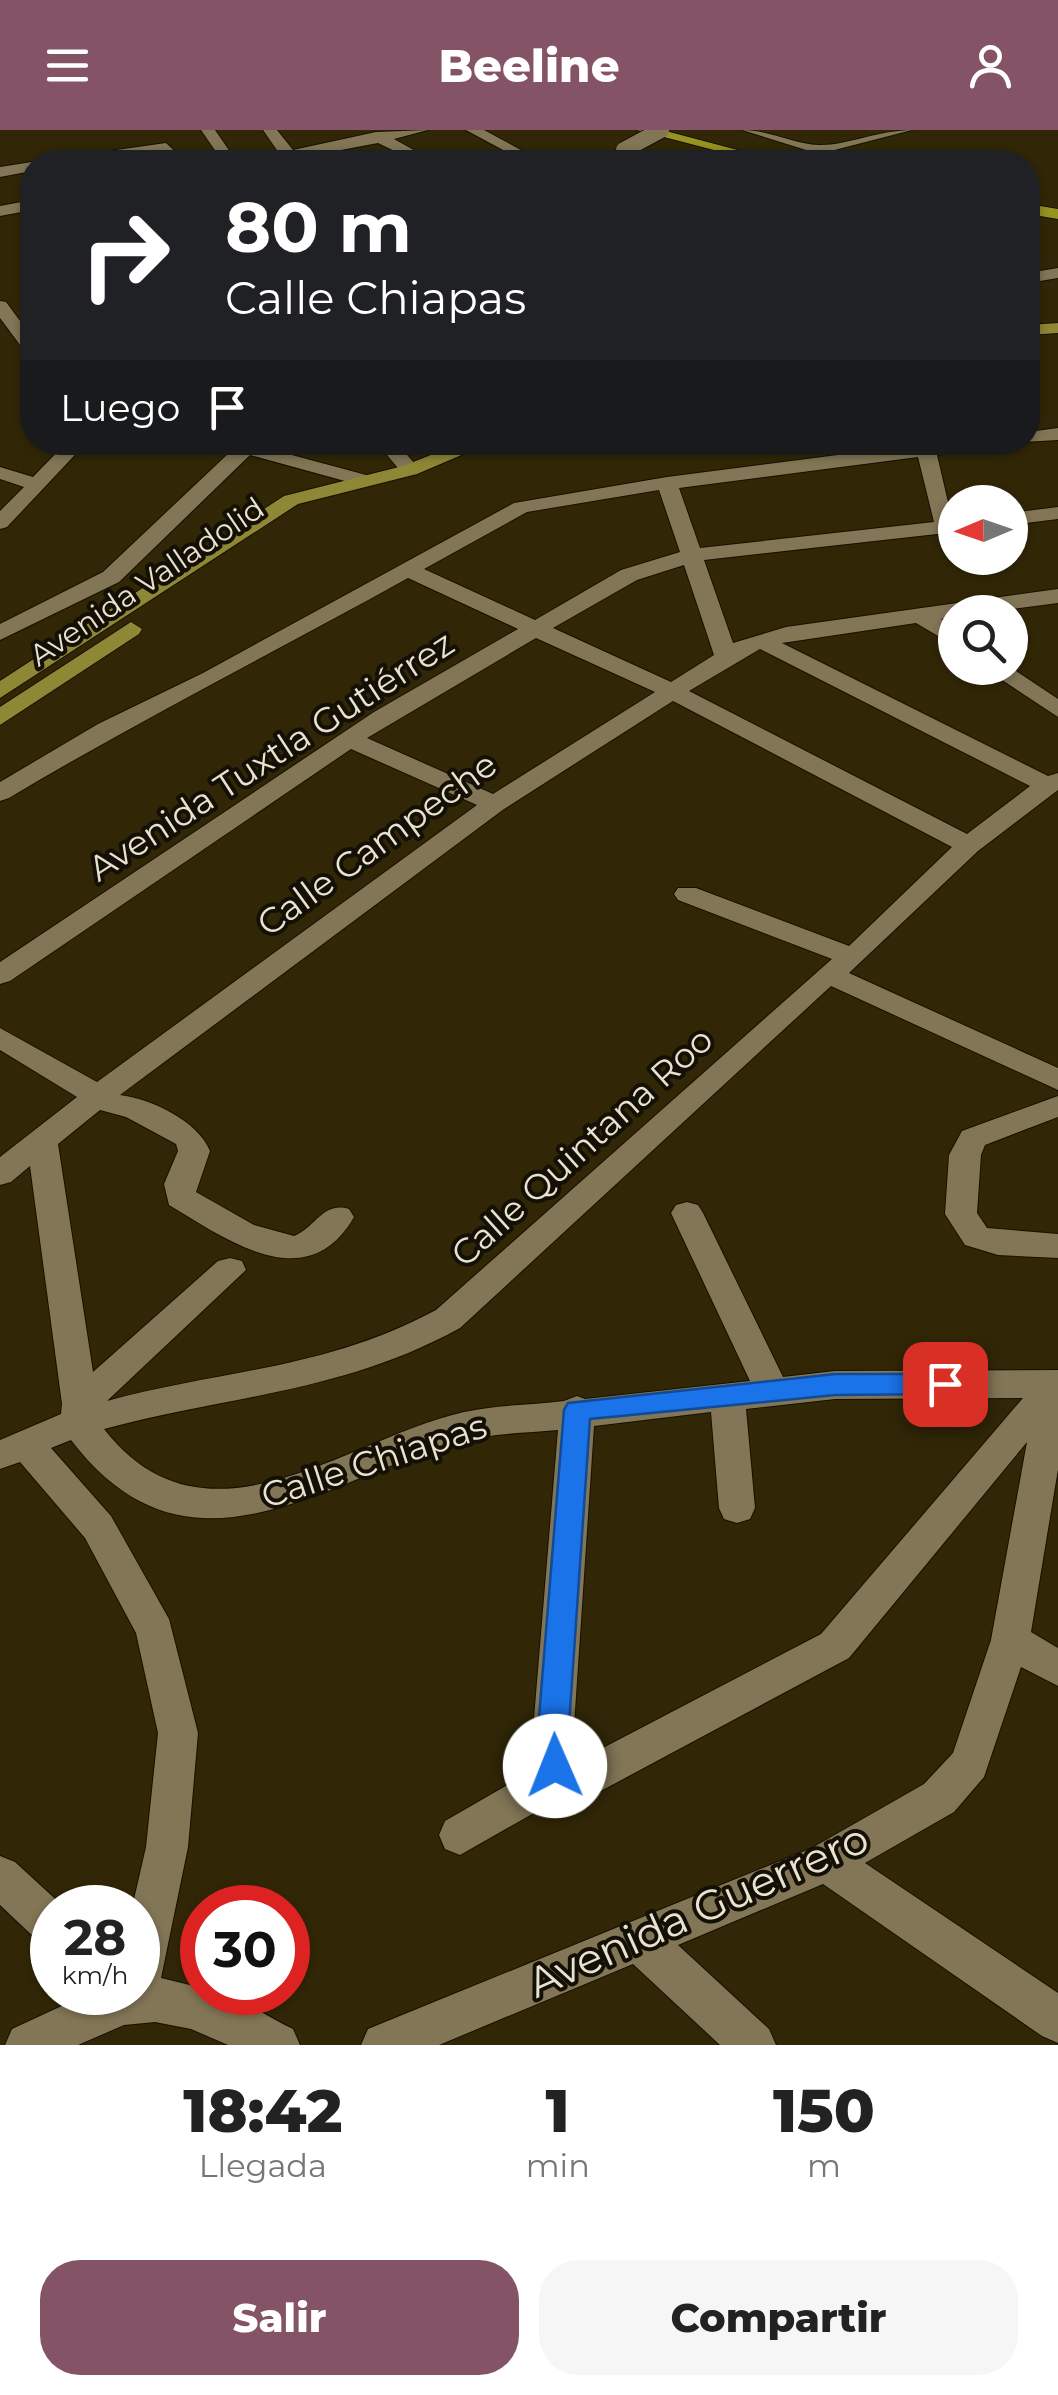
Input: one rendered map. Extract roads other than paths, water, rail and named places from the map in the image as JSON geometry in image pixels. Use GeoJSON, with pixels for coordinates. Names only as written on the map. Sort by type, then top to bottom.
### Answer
{"type":"FeatureCollection","features":[{"type":"Feature","properties":{"kind":"highway"},"geometry":{"type":"LineString","coordinates":[[617,130],[694,150]]}},
{"type":"Feature","properties":{"kind":"highway"},"geometry":{"type":"LineString","coordinates":[[644,130],[726,150]]}},
{"type":"Feature","properties":{"kind":"main road","name":"Avenida Valladolid"},"geometry":{"type":"LineString","coordinates":[[0,690],[291,500],[410,470],[449,455]]}},
{"type":"Feature","properties":{"kind":"main road","name":"Avenida Valladolid"},"geometry":{"type":"LineString","coordinates":[[0,718],[312,506],[325,492]]}},
{"type":"Feature","properties":{"kind":"street"},"geometry":{"type":"LineString","coordinates":[[270,130],[285,150]]}},
{"type":"Feature","properties":{"kind":"street"},"geometry":{"type":"LineString","coordinates":[[322,150],[378,133],[421,130]]}},
{"type":"Feature","properties":{"kind":"street"},"geometry":{"type":"LineString","coordinates":[[474,130],[513,150]]}},
{"type":"Feature","properties":{"kind":"street"},"geometry":{"type":"LineString","coordinates":[[624,150],[660,130]]}},
{"type":"Feature","properties":{"kind":"street"},"geometry":{"type":"LineString","coordinates":[[749,130],[819,150],[904,130]]}},
{"type":"Feature","properties":{"kind":"street"},"geometry":{"type":"LineString","coordinates":[[378,133],[407,150]]}},
{"type":"Feature","properties":{"kind":"street"},"geometry":{"type":"LineString","coordinates":[[4,311],[20,332]]}},
{"type":"Feature","properties":{"kind":"street"},"geometry":{"type":"LineString","coordinates":[[0,523],[67,455]]}},
{"type":"Feature","properties":{"kind":"street"},"geometry":{"type":"LineString","coordinates":[[0,633],[112,577],[241,455]]}},
{"type":"Feature","properties":{"kind":"street"},"geometry":{"type":"LineString","coordinates":[[280,455],[363,480]]}},
{"type":"Feature","properties":{"kind":"street"},"geometry":{"type":"LineString","coordinates":[[397,455],[410,470]]}},
{"type":"Feature","properties":{"kind":"street"},"geometry":{"type":"LineString","coordinates":[[0,792],[108,728],[211,678],[521,508],[668,483],[887,455]]}},
{"type":"Feature","properties":{"kind":"street"},"geometry":{"type":"LineString","coordinates":[[928,455],[938,488]]}},
{"type":"Feature","properties":{"kind":"street"},"geometry":{"type":"LineString","coordinates":[[0,473],[40,486]]}},
{"type":"Feature","properties":{"kind":"street"},"geometry":{"type":"LineString","coordinates":[[668,483],[726,657]]}},
{"type":"Feature","properties":{"kind":"street"},"geometry":{"type":"LineString","coordinates":[[1028,517],[1058,513]]}},
{"type":"Feature","properties":{"kind":"street","name":"Avenida Tuxtla Gutiérrez"},"geometry":{"type":"LineString","coordinates":[[0,974],[348,739],[628,574],[692,556],[938,527]]}},
{"type":"Feature","properties":{"kind":"street"},"geometry":{"type":"LineString","coordinates":[[404,569],[671,691],[969,845]]}},
{"type":"Feature","properties":{"kind":"street","name":"Calle Campeche"},"geometry":{"type":"LineString","coordinates":[[0,1174],[98,1096],[495,804],[726,657],[759,640],[1058,596]]}},
{"type":"Feature","properties":{"kind":"street"},"geometry":{"type":"LineString","coordinates":[[573,608],[623,669]]}},
{"type":"Feature","properties":{"kind":"street"},"geometry":{"type":"LineString","coordinates":[[921,616],[938,628]]}},
{"type":"Feature","properties":{"kind":"street"},"geometry":{"type":"LineString","coordinates":[[759,640],[1052,783]]}},
{"type":"Feature","properties":{"kind":"street"},"geometry":{"type":"LineString","coordinates":[[1021,685],[1058,710]]}},
{"type":"Feature","properties":{"kind":"street"},"geometry":{"type":"LineString","coordinates":[[348,739],[495,804]]}},
{"type":"Feature","properties":{"kind":"street","name":"Calle Quintana Roo"},"geometry":{"type":"LineString","coordinates":[[79,1413],[357,1364],[415,1340],[448,1319],[841,966],[969,845],[1052,783]]}},
{"type":"Feature","properties":{"kind":"street"},"geometry":{"type":"LineString","coordinates":[[687,894],[841,966],[1058,1080]]}},
{"type":"Feature","properties":{"kind":"street"},"geometry":{"type":"LineString","coordinates":[[0,1037],[118,1107],[130,1106],[188,1138],[194,1151],[180,1184],[180,1197],[264,1244],[299,1247],[313,1242],[338,1217]]}},
{"type":"Feature","properties":{"kind":"street"},"geometry":{"type":"LineString","coordinates":[[1058,1106],[973,1138],[965,1155],[961,1214],[976,1237],[998,1243],[1058,1246]]}},
{"type":"Feature","properties":{"kind":"street"},"geometry":{"type":"LineString","coordinates":[[42,1138],[79,1413]]}},
{"type":"Feature","properties":{"kind":"street"},"geometry":{"type":"LineString","coordinates":[[687,1213],[772,1390]]}},
{"type":"Feature","properties":{"kind":"street"},"geometry":{"type":"LineString","coordinates":[[157,1885],[166,1847],[178,1733],[155,1631],[98,1527],[13,1450],[79,1413],[230,1270]]}},
{"type":"Feature","properties":{"kind":"street","name":"Calle Chiapas"},"geometry":{"type":"LineString","coordinates":[[79,1413],[108,1461],[170,1500],[208,1505],[251,1502],[301,1488],[465,1426],[578,1410],[835,1384],[1056,1384]]}},
{"type":"Feature","properties":{"kind":"street"},"geometry":{"type":"LineString","coordinates":[[578,1410],[552,1754],[562,1775],[570,1781],[582,1780],[836,1646],[1056,1384]]}},
{"type":"Feature","properties":{"kind":"street","name":"Avenida Guerrero"},"geometry":{"type":"LineString","coordinates":[[384,2045],[826,1862],[939,1798],[957,1781],[970,1764],[1010,1640],[1056,1384]]}},
{"type":"Feature","properties":{"kind":"street"},"geometry":{"type":"LineString","coordinates":[[727,1395],[737,1508]]}},
{"type":"Feature","properties":{"kind":"street"},"geometry":{"type":"LineString","coordinates":[[1010,1640],[1058,1669]]}},
{"type":"Feature","properties":{"kind":"street"},"geometry":{"type":"LineString","coordinates":[[460,1834],[562,1775]]}},
{"type":"Feature","properties":{"kind":"street"},"geometry":{"type":"LineString","coordinates":[[826,1862],[1058,2020]]}},
{"type":"Feature","properties":{"kind":"street"},"geometry":{"type":"LineString","coordinates":[[0,1876],[30,1904]]}},
{"type":"Feature","properties":{"kind":"street"},"geometry":{"type":"LineString","coordinates":[[639,1939],[753,2045]]}},
{"type":"Feature","properties":{"kind":"street"},"geometry":{"type":"LineString","coordinates":[[160,1999],[196,2008],[277,2045]]}},
{"type":"Feature","properties":{"kind":"street"},"geometry":{"type":"LineString","coordinates":[[28,2045],[86,2015]]}}]}
